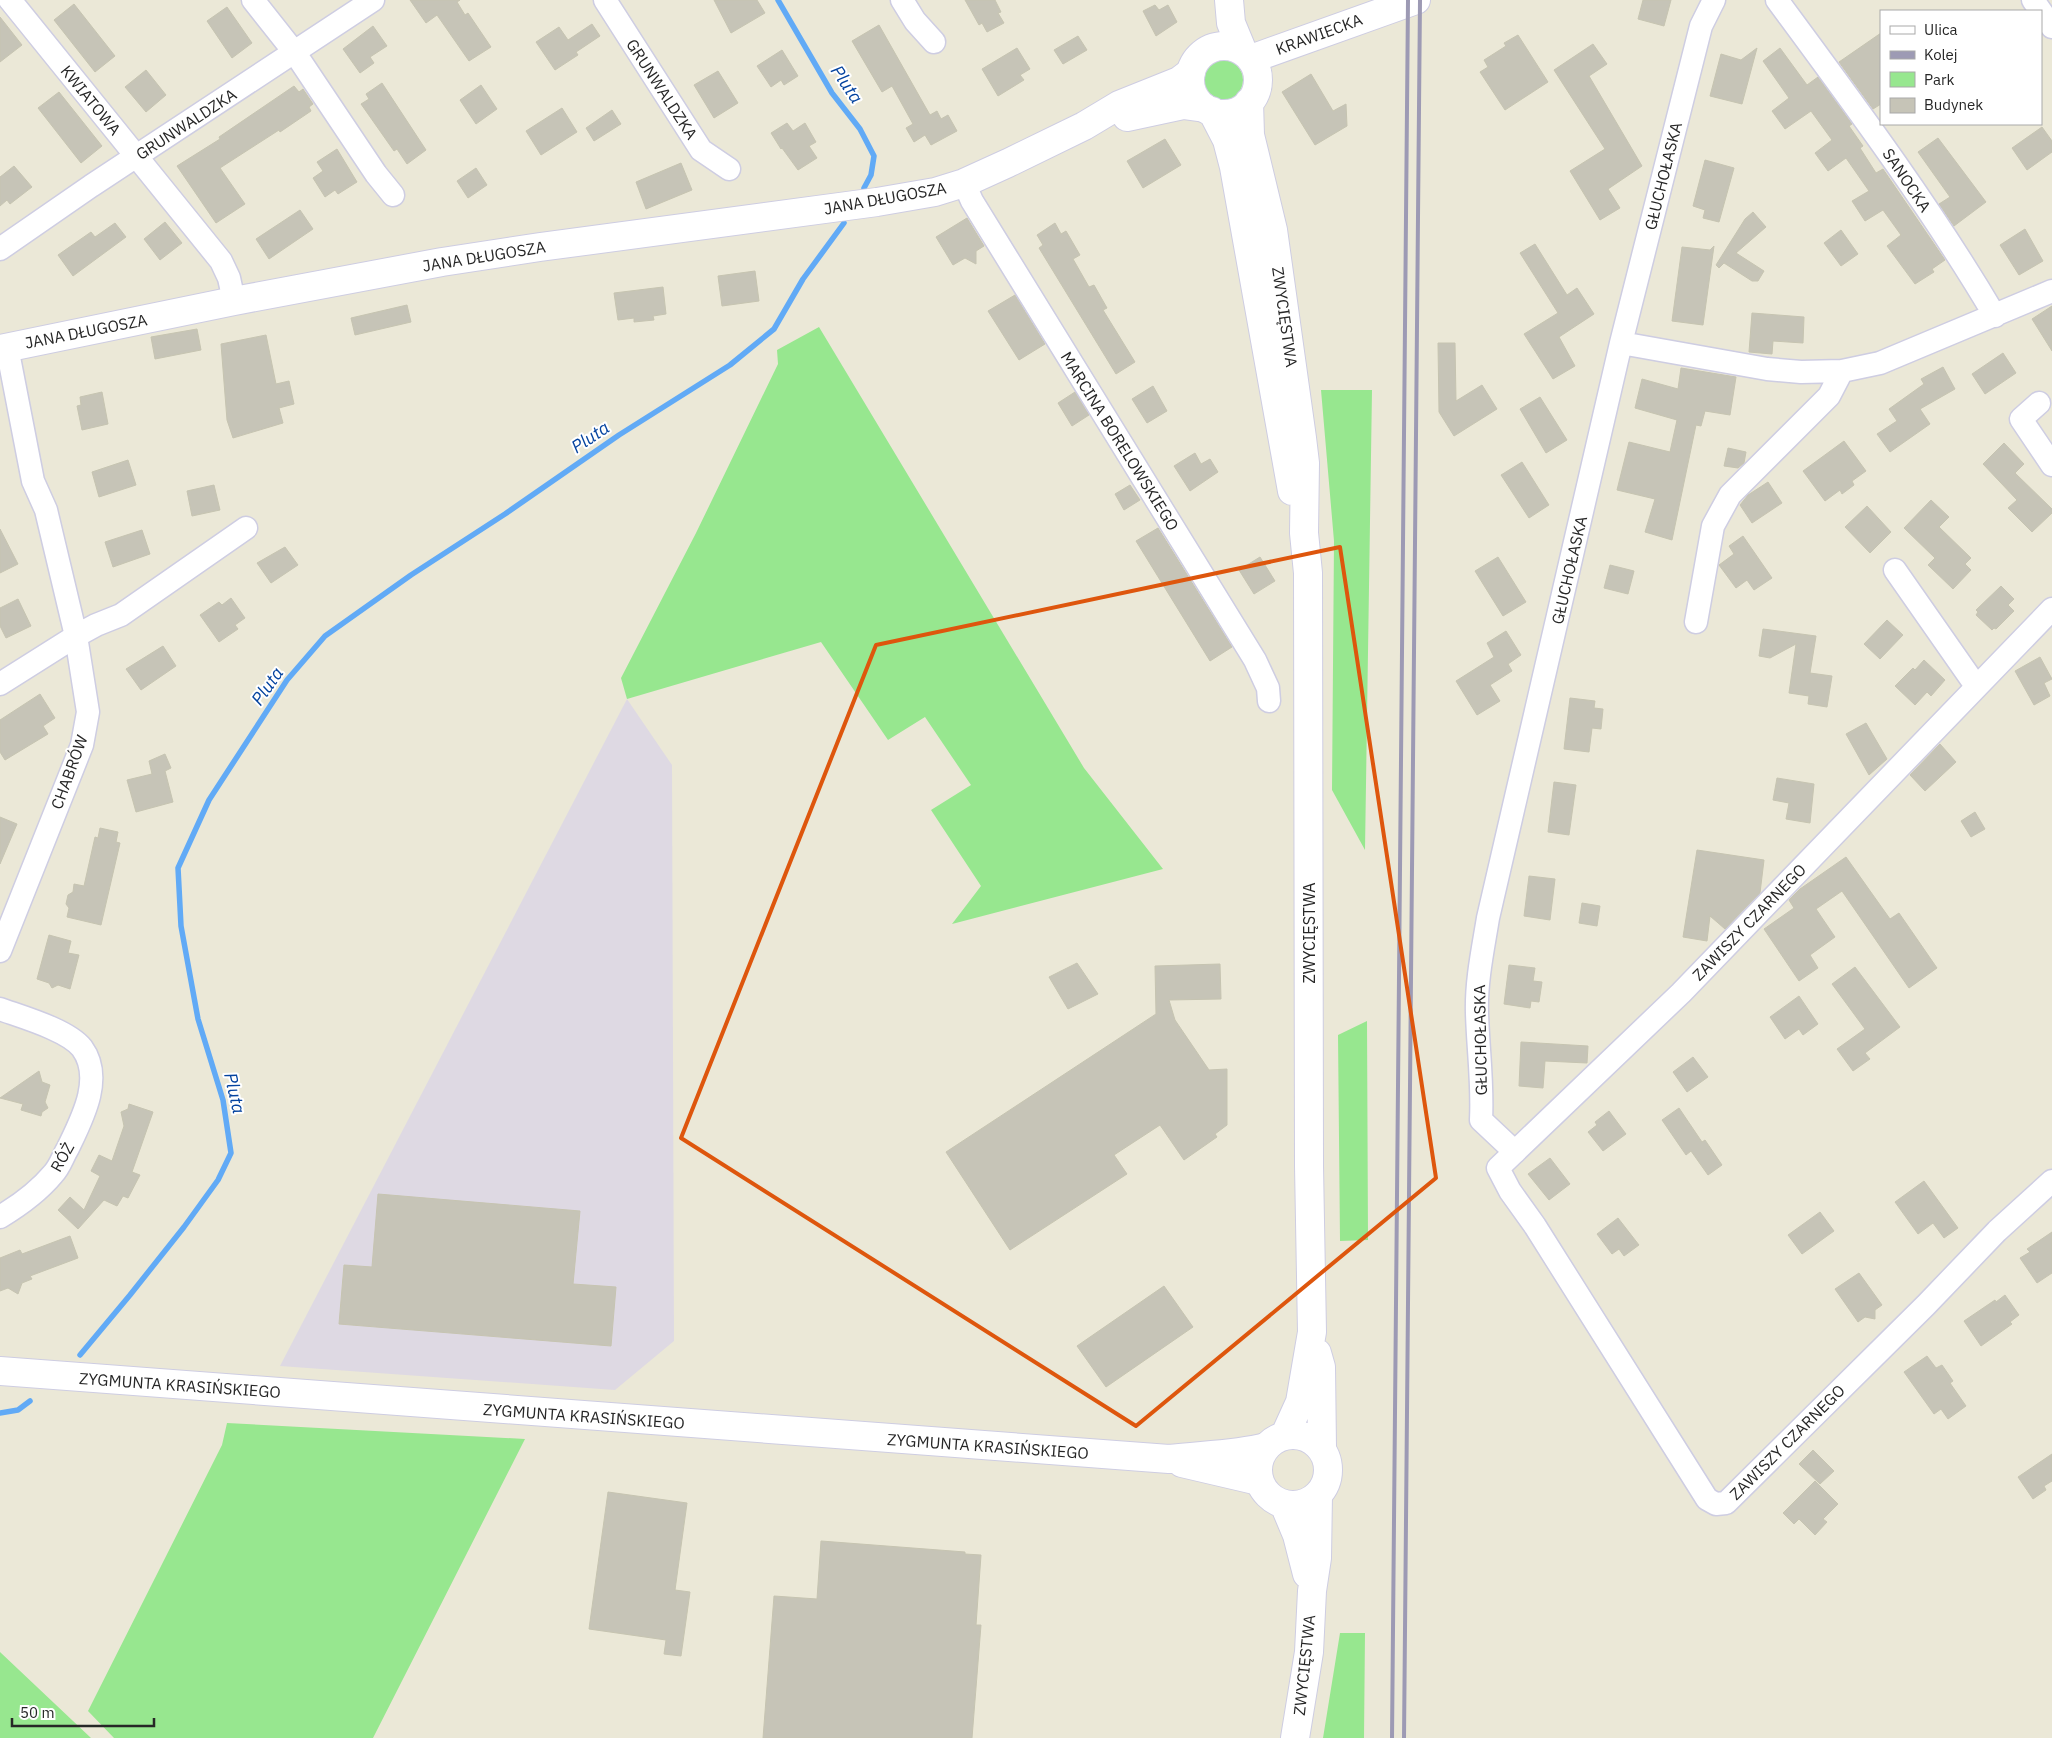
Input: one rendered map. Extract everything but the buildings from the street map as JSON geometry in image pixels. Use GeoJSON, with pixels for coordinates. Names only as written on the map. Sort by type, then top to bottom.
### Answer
{"type":"FeatureCollection","features":[{"type":"Feature","properties":{"kind":"street","name":"KWIATOWA"},"geometry":{"type":"LineString","coordinates":[[10,0],[221,262],[229,278],[234,301]]}},
{"type":"Feature","properties":{"kind":"street"},"geometry":{"type":"LineString","coordinates":[[253,0],[295,53],[376,174],[394,195]]}},
{"type":"Feature","properties":{"kind":"street","name":"GRUNWALDZKA"},"geometry":{"type":"LineString","coordinates":[[0,248],[373,0]]}},
{"type":"Feature","properties":{"kind":"street","name":"GRUNWALDZKA"},"geometry":{"type":"LineString","coordinates":[[605,0],[701,150],[729,169]]}},
{"type":"Feature","properties":{"kind":"street"},"geometry":{"type":"LineString","coordinates":[[902,0],[915,21],[934,42]]}},
{"type":"Feature","properties":{"kind":"street"},"geometry":{"type":"LineString","coordinates":[[1208,109],[1197,101],[1192,92],[1190,82],[1212,22],[1211,0]]}},
{"type":"Feature","properties":{"kind":"street"},"geometry":{"type":"LineString","coordinates":[[1084,126],[1183,105],[1222,113],[1241,109],[1254,95],[1257,76],[1231,24],[1229,0]]}},
{"type":"Feature","properties":{"kind":"street","name":"KRAWIECKA"},"geometry":{"type":"LineString","coordinates":[[1247,55],[1416,0]]}},
{"type":"Feature","properties":{"kind":"street","name":"GŁUCHOŁASKA"},"geometry":{"type":"LineString","coordinates":[[1702,0],[1702,26]]}},
{"type":"Feature","properties":{"kind":"street","name":"GŁUCHOŁASKA"},"geometry":{"type":"LineString","coordinates":[[1515,1152],[1481,1120],[1482,1092],[1477,1012],[1479,968],[1488,918],[1622,343],[1702,26],[1714,0]]}},
{"type":"Feature","properties":{"kind":"street","name":"SANOCKA"},"geometry":{"type":"LineString","coordinates":[[1777,0],[1864,117],[1940,229],[1995,316]]}},
{"type":"Feature","properties":{"kind":"street"},"geometry":{"type":"LineString","coordinates":[[2042,14],[2052,27]]}},
{"type":"Feature","properties":{"kind":"street"},"geometry":{"type":"LineString","coordinates":[[964,183],[1084,126],[1119,105],[1179,81],[1198,61],[1225,46],[1234,48],[1247,55]]}},
{"type":"Feature","properties":{"kind":"street","name":"ZWYCIĘSTWA"},"geometry":{"type":"LineString","coordinates":[[1249,102],[1250,136],[1273,230],[1302,438],[1305,463],[1304,533],[1308,583],[1309,1138],[1312,1332],[1300,1402],[1276,1441]]}},
{"type":"Feature","properties":{"kind":"street","name":"ZWYCIĘSTWA"},"geometry":{"type":"LineString","coordinates":[[1208,109],[1227,140],[1234,167],[1290,484],[1304,533]]}},
{"type":"Feature","properties":{"kind":"street","name":"JANA DŁUGOSZA"},"geometry":{"type":"LineString","coordinates":[[76,636],[46,510],[33,481],[4,348],[234,301],[452,261],[550,245],[877,202],[935,192],[964,183]]}},
{"type":"Feature","properties":{"kind":"street","name":"MARCINA BORELOWSKIEGO"},"geometry":{"type":"LineString","coordinates":[[964,183],[977,209],[1255,660],[1268,688],[1269,701]]}},
{"type":"Feature","properties":{"kind":"street"},"geometry":{"type":"LineString","coordinates":[[1622,343],[1767,369],[1801,372],[1842,371],[1880,363],[2052,291]]}},
{"type":"Feature","properties":{"kind":"street"},"geometry":{"type":"LineString","coordinates":[[1696,622],[1713,526],[1730,495],[1829,396],[1842,371]]}},
{"type":"Feature","properties":{"kind":"street"},"geometry":{"type":"LineString","coordinates":[[2039,403],[2021,419],[2052,465]]}},
{"type":"Feature","properties":{"kind":"street"},"geometry":{"type":"LineString","coordinates":[[0,684],[76,636],[120,615],[246,528]]}},
{"type":"Feature","properties":{"kind":"street"},"geometry":{"type":"LineString","coordinates":[[1895,570],[1976,686]]}},
{"type":"Feature","properties":{"kind":"street","name":"ZAWISZY CZARNEGO"},"geometry":{"type":"LineString","coordinates":[[2052,609],[1682,993],[1498,1168],[1510,1191],[1535,1226],[1707,1499],[1716,1504],[1726,1503],[1926,1305],[1997,1231],[2052,1181]]}},
{"type":"Feature","properties":{"kind":"street","name":"CHABRÓW"},"geometry":{"type":"LineString","coordinates":[[0,951],[82,745],[88,712],[76,636]]}},
{"type":"Feature","properties":{"kind":"street","name":"RÓŻ"},"geometry":{"type":"LineString","coordinates":[[0,1009],[47,1026],[81,1046],[89,1060],[91,1071],[91,1088],[87,1104],[77,1130],[55,1173],[25,1201],[0,1217]]}},
{"type":"Feature","properties":{"kind":"street","name":"ZWYCIĘSTWA"},"geometry":{"type":"LineString","coordinates":[[1312,1332],[1321,1367],[1322,1448]]}},
{"type":"Feature","properties":{"kind":"street","name":"ZYGMUNTA KRASIŃSKIEGO"},"geometry":{"type":"LineString","coordinates":[[0,1371],[1169,1459],[1217,1453],[1244,1453],[1276,1441]]}},
{"type":"Feature","properties":{"kind":"street"},"geometry":{"type":"LineString","coordinates":[[1295,1434],[1305,1436],[1322,1448],[1329,1468],[1326,1483],[1318,1495],[1302,1504],[1284,1504],[1274,1500],[1265,1492],[1259,1481],[1257,1469],[1260,1457],[1276,1441],[1295,1434]]}},
{"type":"Feature","properties":{"kind":"street","name":"ZYGMUNTA KRASIŃSKIEGO"},"geometry":{"type":"LineString","coordinates":[[1169,1459],[1195,1468],[1259,1481]]}},
{"type":"Feature","properties":{"kind":"street","name":"ZWYCIĘSTWA"},"geometry":{"type":"LineString","coordinates":[[1295,1738],[1309,1652],[1312,1591],[1317,1558],[1318,1495]]}},
{"type":"Feature","properties":{"kind":"street","name":"ZWYCIĘSTWA"},"geometry":{"type":"LineString","coordinates":[[1284,1504],[1297,1535],[1312,1591]]}},
{"type":"Feature","properties":{"kind":"highlighted area"},"geometry":{"type":"Polygon","coordinates":[[[1340,547],[1436,1178],[1136,1426],[681,1138],[876,645],[1340,547]]]}},
{"type":"Feature","properties":{"kind":"shaded area"},"geometry":{"type":"Polygon","coordinates":[[[627,699],[672,765],[674,1341],[615,1390],[280,1366],[627,699]]]}},
{"type":"Feature","properties":{"kind":"green space"},"geometry":{"type":"Polygon","coordinates":[[[1222,59],[1237,65],[1243,80],[1237,95],[1222,101],[1207,95],[1201,80],[1207,65],[1222,59]]]}},
{"type":"Feature","properties":{"kind":"green space"},"geometry":{"type":"Polygon","coordinates":[[[819,327],[1084,768],[1163,869],[952,924],[981,886],[931,810],[971,785],[925,717],[888,740],[821,642],[627,699],[621,678],[696,533],[778,364],[777,350],[819,327]]]}},
{"type":"Feature","properties":{"kind":"green space"},"geometry":{"type":"Polygon","coordinates":[[[1321,390],[1372,390],[1365,850],[1332,790],[1334,541],[1321,390]]]}},
{"type":"Feature","properties":{"kind":"green space"},"geometry":{"type":"Polygon","coordinates":[[[1367,1021],[1368,1240],[1340,1241],[1338,1035],[1367,1021]]]}},
{"type":"Feature","properties":{"kind":"green space"},"geometry":{"type":"Polygon","coordinates":[[[227,1423],[525,1439],[373,1738],[114,1738],[88,1711],[222,1445],[227,1423]]]}},
{"type":"Feature","properties":{"kind":"green space"},"geometry":{"type":"Polygon","coordinates":[[[1340,1633],[1365,1633],[1364,1738],[1323,1738],[1340,1633]]]}},
{"type":"Feature","properties":{"kind":"green space"},"geometry":{"type":"Polygon","coordinates":[[[0,1652],[91,1738],[0,1738],[0,1652]]]}},
{"type":"Feature","properties":{"kind":"waterway","name":"Pluta"},"geometry":{"type":"LineString","coordinates":[[778,0],[832,93],[860,129],[874,156],[871,175],[864,188]]}},
{"type":"Feature","properties":{"kind":"waterway","name":"Pluta"},"geometry":{"type":"LineString","coordinates":[[80,1355],[184,1227],[218,1180],[231,1153],[223,1100],[198,1019],[181,926],[178,868],[209,800],[287,680],[325,636],[411,575],[505,514],[619,435],[730,365],[774,329],[803,279],[844,223]]}},
{"type":"Feature","properties":{"kind":"waterway","name":"Pluta"},"geometry":{"type":"LineString","coordinates":[[0,1413],[18,1410],[30,1401]]}},
{"type":"Feature","properties":{"kind":"railway"},"geometry":{"type":"LineString","coordinates":[[1392,1738],[1408,0]]}},
{"type":"Feature","properties":{"kind":"railway"},"geometry":{"type":"LineString","coordinates":[[1404,1738],[1420,0]]}}]}
